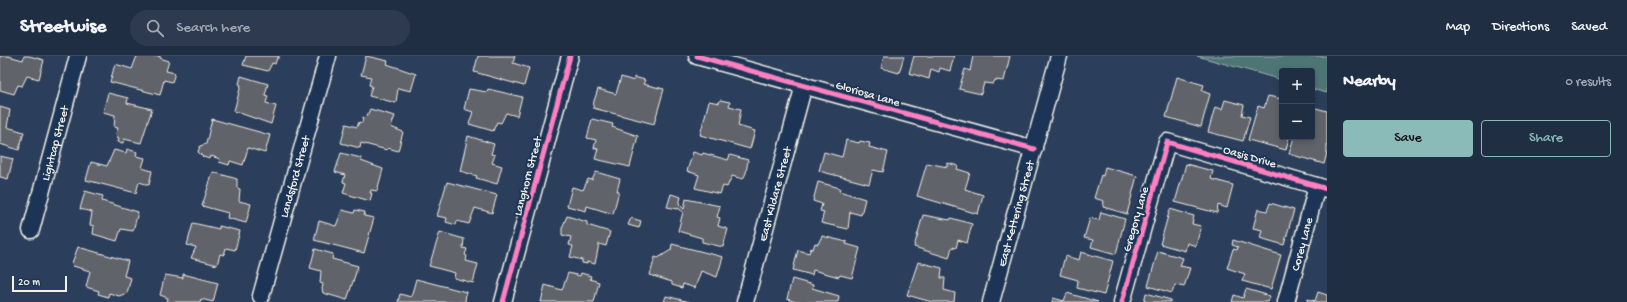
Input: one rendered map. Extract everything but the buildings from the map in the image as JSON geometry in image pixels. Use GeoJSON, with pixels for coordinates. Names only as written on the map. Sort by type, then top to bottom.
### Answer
{"type":"FeatureCollection","features":[{"type":"Feature","properties":{"kind":"street","name":"Lightcap Street"},"geometry":{"type":"LineString","coordinates":[[31,230],[78,56]]}},
{"type":"Feature","properties":{"kind":"street","name":"Landsford Street"},"geometry":{"type":"LineString","coordinates":[[262,296],[328,56]]}},
{"type":"Feature","properties":{"kind":"street","name":"Langhorn Street"},"geometry":{"type":"LineString","coordinates":[[503,302],[570,56]]}},
{"type":"Feature","properties":{"kind":"street","name":"Gloriosa Lane"},"geometry":{"type":"LineString","coordinates":[[698,56],[1034,149]]}},
{"type":"Feature","properties":{"kind":"street","name":"East Kettering Street"},"geometry":{"type":"LineString","coordinates":[[991,302],[1059,56]]}},
{"type":"Feature","properties":{"kind":"street","name":"East Kildare Street"},"geometry":{"type":"LineString","coordinates":[[745,302],[804,85]]}},
{"type":"Feature","properties":{"kind":"street","name":"Oasis Drive"},"geometry":{"type":"LineString","coordinates":[[1167,142],[1322,187]]}},
{"type":"Feature","properties":{"kind":"street","name":"Gregory Lane"},"geometry":{"type":"LineString","coordinates":[[1122,302],[1167,142]]}},
{"type":"Feature","properties":{"kind":"street","name":"Corey Lane"},"geometry":{"type":"LineString","coordinates":[[1286,302],[1322,187]]}},
{"type":"Feature","properties":{"kind":"green space"},"geometry":{"type":"Polygon","coordinates":[[[1197,56],[1327,56],[1327,93],[1315,90],[1315,68],[1279,68],[1279,79],[1197,56]]]}},
{"type":"Feature","properties":{"kind":"cycle path"},"geometry":{"type":"LineString","coordinates":[[503,302],[570,56]]}},
{"type":"Feature","properties":{"kind":"cycle path"},"geometry":{"type":"LineString","coordinates":[[697,56],[1034,149]]}},
{"type":"Feature","properties":{"kind":"cycle path"},"geometry":{"type":"LineString","coordinates":[[1122,302],[1167,142],[1327,189]]}}]}
